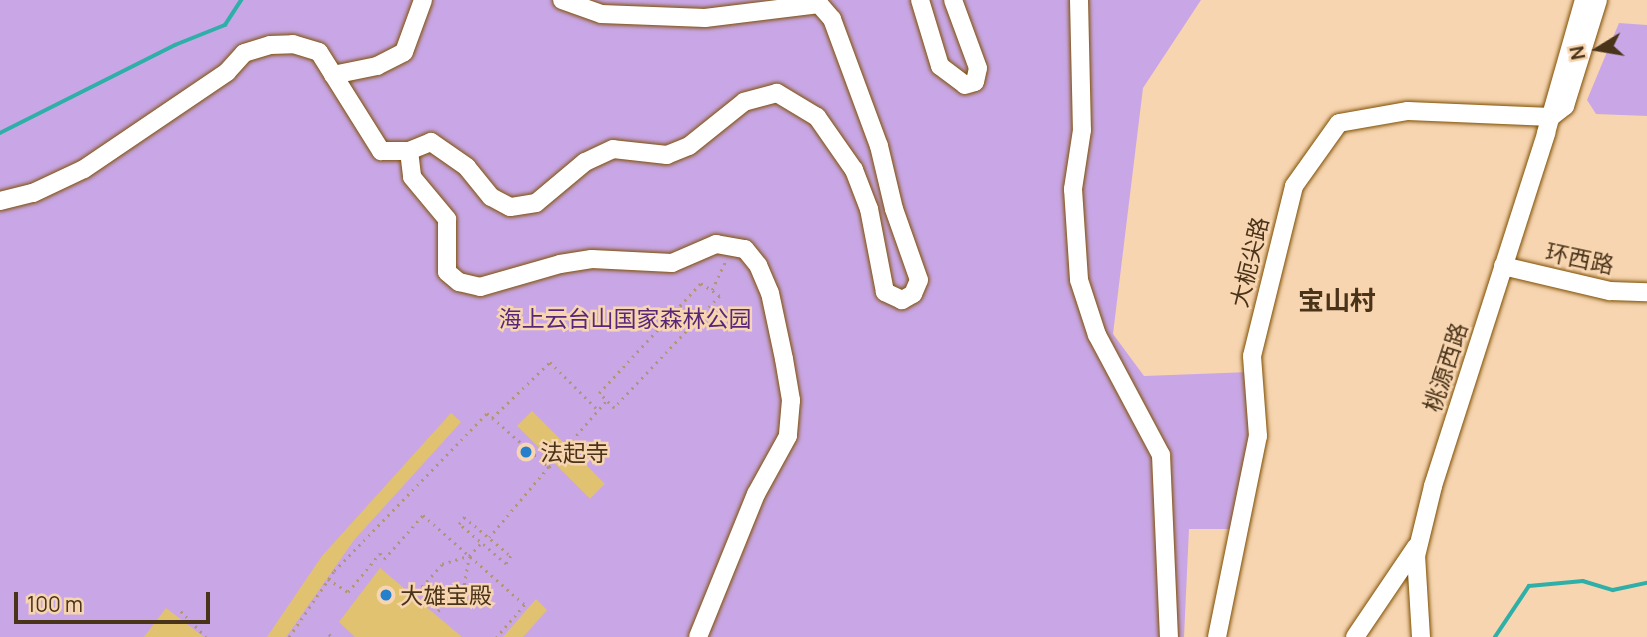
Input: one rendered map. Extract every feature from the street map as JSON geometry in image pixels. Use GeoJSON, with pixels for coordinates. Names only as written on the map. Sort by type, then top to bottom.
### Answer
{"type":"FeatureCollection","features":[{"type":"Feature","properties":{"kind":"street"},"geometry":{"type":"LineString","coordinates":[[333,75],[377,66],[404,52],[423,0]]}},
{"type":"Feature","properties":{"kind":"street"},"geometry":{"type":"LineString","coordinates":[[0,201],[33,193],[85,169],[227,72],[244,53],[293,44],[319,52],[382,151],[409,151],[431,142],[467,167],[491,197],[510,207],[536,204],[585,162],[613,149],[667,155],[689,146],[744,102],[777,93],[817,117],[838,143],[869,209],[886,292],[902,300],[914,294],[919,280],[894,209],[879,146],[832,19],[819,4],[705,18],[601,14],[562,0]]}},
{"type":"Feature","properties":{"kind":"street"},"geometry":{"type":"LineString","coordinates":[[920,0],[940,66],[965,85],[975,82],[978,68],[953,0]]}},
{"type":"Feature","properties":{"kind":"street"},"geometry":{"type":"LineString","coordinates":[[1079,0],[1082,130],[1073,189],[1079,280],[1097,335],[1161,455],[1169,637]]}},
{"type":"Feature","properties":{"kind":"street"},"geometry":{"type":"LineString","coordinates":[[1551,117],[1584,0]]}},
{"type":"Feature","properties":{"kind":"street"},"geometry":{"type":"LineString","coordinates":[[1551,117],[1565,106],[1598,0]]}},
{"type":"Feature","properties":{"kind":"street","name":"大枙尖路"},"geometry":{"type":"LineString","coordinates":[[1217,637],[1258,436],[1252,356],[1294,186],[1339,123],[1408,111],[1551,117]]}},
{"type":"Feature","properties":{"kind":"street","name":"桃源西路"},"geometry":{"type":"LineString","coordinates":[[1421,637],[1416,570],[1419,541],[1551,117]]}},
{"type":"Feature","properties":{"kind":"street"},"geometry":{"type":"LineString","coordinates":[[409,151],[412,177],[447,219],[447,272],[459,282],[480,287],[592,260],[672,264],[716,244],[745,249],[770,293],[791,400],[788,436],[756,494],[698,637]]}},
{"type":"Feature","properties":{"kind":"street","name":"环西路"},"geometry":{"type":"LineString","coordinates":[[1503,266],[1609,291],[1647,292]]}},
{"type":"Feature","properties":{"kind":"street"},"geometry":{"type":"LineString","coordinates":[[1354,637],[1419,541]]}},
{"type":"Feature","properties":{"kind":"path"},"geometry":{"type":"LineString","coordinates":[[712,290],[721,279],[730,247]]}},
{"type":"Feature","properties":{"kind":"path"},"geometry":{"type":"LineString","coordinates":[[701,283],[712,290],[720,296],[614,408],[599,393],[701,283]]}},
{"type":"Feature","properties":{"kind":"path"},"geometry":{"type":"LineString","coordinates":[[492,418],[550,362],[598,410]]}},
{"type":"Feature","properties":{"kind":"path"},"geometry":{"type":"LineString","coordinates":[[490,537],[606,400]]}},
{"type":"Feature","properties":{"kind":"path"},"geometry":{"type":"LineString","coordinates":[[289,637],[328,579],[487,413],[549,467]]}},
{"type":"Feature","properties":{"kind":"path"},"geometry":{"type":"LineString","coordinates":[[328,579],[348,592],[380,552],[384,559],[423,515],[525,605],[497,637]]}},
{"type":"Feature","properties":{"kind":"path"},"geometry":{"type":"LineString","coordinates":[[464,517],[490,537],[511,556],[506,564],[459,524],[464,517]]}},
{"type":"Feature","properties":{"kind":"path"},"geometry":{"type":"LineString","coordinates":[[417,592],[442,564],[469,556],[481,543]]}},
{"type":"Feature","properties":{"kind":"path"},"geometry":{"type":"LineString","coordinates":[[438,611],[464,585],[469,556]]}},
{"type":"Feature","properties":{"kind":"path"},"geometry":{"type":"LineString","coordinates":[[181,611],[206,637]]}},
{"type":"Feature","properties":{"kind":"green space","name":"海上云台山国家森林公园"},"geometry":{"type":"Polygon","coordinates":[[[0,0],[1201,0],[1143,88],[1113,334],[1144,376],[1250,372],[1249,529],[1189,529],[1184,637],[0,637],[0,0]]]}},
{"type":"Feature","properties":{"kind":"green space"},"geometry":{"type":"Polygon","coordinates":[[[1619,23],[1647,25],[1647,116],[1596,114],[1587,100],[1619,23]]]}},
{"type":"Feature","properties":{"kind":"building"},"geometry":{"type":"Polygon","coordinates":[[[532,411],[605,484],[590,499],[517,426],[532,411]]]}},
{"type":"Feature","properties":{"kind":"building"},"geometry":{"type":"Polygon","coordinates":[[[451,413],[461,422],[354,540],[286,637],[267,637],[322,556],[451,413]]]}},
{"type":"Feature","properties":{"kind":"building","name":"大雄宝殿"},"geometry":{"type":"Polygon","coordinates":[[[380,568],[462,637],[355,637],[339,622],[380,568]]]}},
{"type":"Feature","properties":{"kind":"building"},"geometry":{"type":"Polygon","coordinates":[[[536,599],[547,610],[523,637],[503,637],[536,599]]]}},
{"type":"Feature","properties":{"kind":"building"},"geometry":{"type":"Polygon","coordinates":[[[166,608],[204,637],[144,637],[166,608]]]}},
{"type":"Feature","properties":{"kind":"waterway"},"geometry":{"type":"LineString","coordinates":[[0,133],[175,45],[225,25],[241,0]]}},
{"type":"Feature","properties":{"kind":"waterway"},"geometry":{"type":"LineString","coordinates":[[1495,637],[1529,586],[1583,581],[1613,590],[1647,583]]}},
{"type":"Feature","properties":{"kind":"place","name":"法起寺"},"geometry":{"type":"Point","coordinates":[526,452]}},
{"type":"Feature","properties":{"kind":"place","name":"大雄宝殿"},"geometry":{"type":"Point","coordinates":[386,595]}},
{"type":"Feature","properties":{"kind":"district","name":"宝山村"},"geometry":{"type":"Point","coordinates":[1337,301]}}]}
